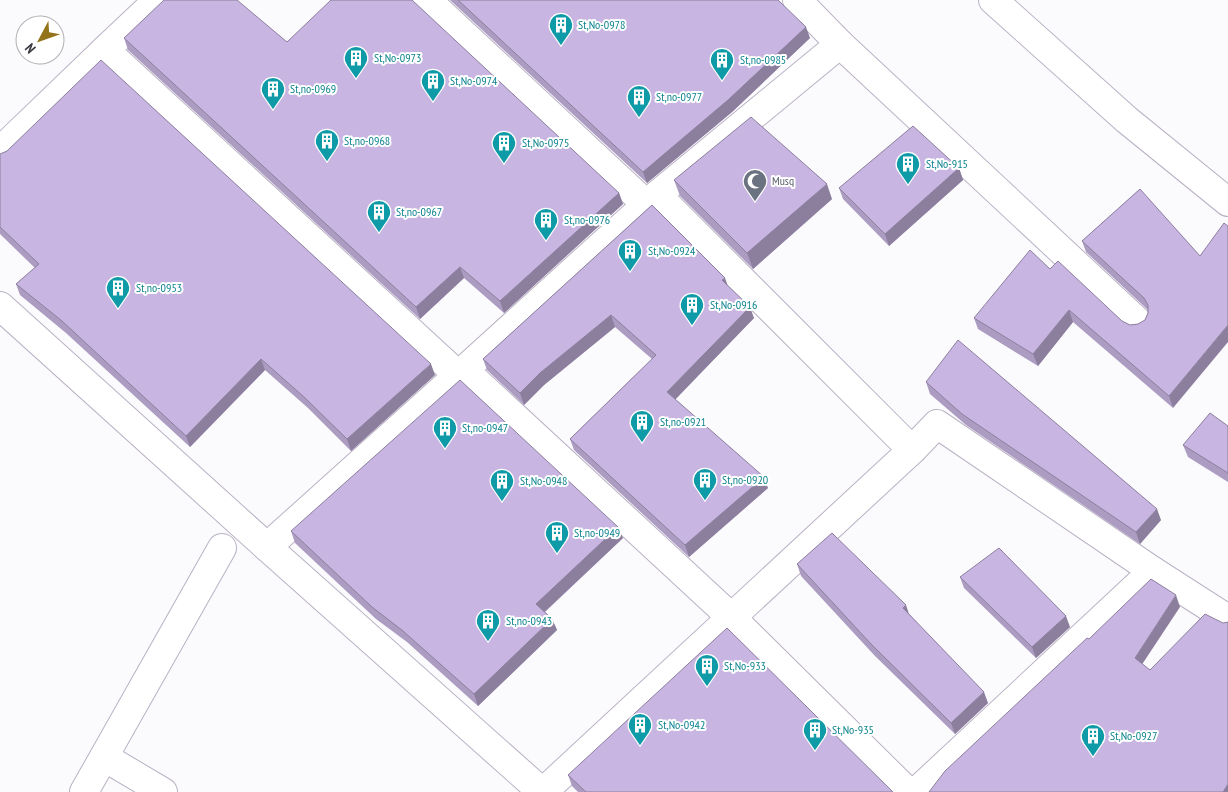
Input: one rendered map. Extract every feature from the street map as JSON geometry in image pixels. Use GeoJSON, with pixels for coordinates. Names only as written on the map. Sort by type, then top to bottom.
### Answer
{"type":"FeatureCollection","features":[{"type":"Feature","properties":{"kind":"street"},"geometry":{"type":"LineString","coordinates":[[0,151],[158,0]]}},
{"type":"Feature","properties":{"kind":"street"},"geometry":{"type":"LineString","coordinates":[[427,0],[652,199],[912,450]]}},
{"type":"Feature","properties":{"kind":"street"},"geometry":{"type":"LineString","coordinates":[[797,0],[840,44],[1137,321]]}},
{"type":"Feature","properties":{"kind":"street"},"geometry":{"type":"LineString","coordinates":[[994,0],[1127,120],[1228,202]]}},
{"type":"Feature","properties":{"kind":"street"},"geometry":{"type":"LineString","coordinates":[[267,547],[652,199],[840,44]]}},
{"type":"Feature","properties":{"kind":"street"},"geometry":{"type":"LineString","coordinates":[[105,50],[732,618],[908,792]]}},
{"type":"Feature","properties":{"kind":"street"},"geometry":{"type":"LineString","coordinates":[[0,306],[542,792],[732,618],[938,424],[1153,571],[1228,619]]}},
{"type":"Feature","properties":{"kind":"street"},"geometry":{"type":"LineString","coordinates":[[84,792],[222,548]]}},
{"type":"Feature","properties":{"kind":"street"},"geometry":{"type":"LineString","coordinates":[[916,792],[1153,571]]}},
{"type":"Feature","properties":{"kind":"street"},"geometry":{"type":"LineString","coordinates":[[104,757],[163,792]]}},
{"type":"Feature","properties":{"kind":"building"},"geometry":{"type":"Polygon","coordinates":[[[164,0],[237,0],[287,42],[331,0],[412,0],[619,193],[500,301],[460,267],[416,307],[124,38],[164,0]]]}},
{"type":"Feature","properties":{"kind":"building"},"geometry":{"type":"Polygon","coordinates":[[[458,0],[778,0],[806,27],[728,100],[643,172],[458,0]]]}},
{"type":"Feature","properties":{"kind":"building"},"geometry":{"type":"Polygon","coordinates":[[[101,60],[431,364],[347,439],[261,359],[186,436],[62,321],[16,284],[39,264],[0,227],[0,154],[7,151],[101,60]]]}},
{"type":"Feature","properties":{"kind":"building","name":"Musq"},"geometry":{"type":"Polygon","coordinates":[[[751,117],[827,184],[747,253],[674,180],[751,117]]]}},
{"type":"Feature","properties":{"kind":"building","name":"St,No-915"},"geometry":{"type":"Polygon","coordinates":[[[913,126],[959,168],[885,234],[839,188],[913,126]]]}},
{"type":"Feature","properties":{"kind":"building"},"geometry":{"type":"Polygon","coordinates":[[[1140,189],[1200,256],[1224,223],[1228,226],[1228,325],[1169,396],[1069,310],[1033,354],[974,318],[1030,250],[1050,269],[1058,261],[1122,321],[1130,325],[1138,324],[1145,320],[1148,313],[1148,305],[1144,298],[1082,241],[1140,189]]]}},
{"type":"Feature","properties":{"kind":"building"},"geometry":{"type":"Polygon","coordinates":[[[652,205],[725,278],[722,280],[750,307],[667,392],[764,477],[685,545],[570,439],[656,355],[611,315],[540,373],[520,393],[483,359],[652,205]]]}},
{"type":"Feature","properties":{"kind":"building"},"geometry":{"type":"Polygon","coordinates":[[[958,340],[1157,509],[1136,532],[962,414],[926,382],[958,340]]]}},
{"type":"Feature","properties":{"kind":"building"},"geometry":{"type":"Polygon","coordinates":[[[460,380],[618,527],[536,604],[552,619],[474,694],[403,631],[372,607],[291,531],[460,380]]]}},
{"type":"Feature","properties":{"kind":"building"},"geometry":{"type":"Polygon","coordinates":[[[1210,413],[1228,426],[1228,473],[1183,445],[1210,413]]]}},
{"type":"Feature","properties":{"kind":"building"},"geometry":{"type":"Polygon","coordinates":[[[832,533],[906,605],[903,608],[984,692],[951,723],[871,644],[797,564],[832,533]]]}},
{"type":"Feature","properties":{"kind":"building"},"geometry":{"type":"Polygon","coordinates":[[[999,548],[1066,616],[1032,647],[960,577],[999,548]]]}},
{"type":"Feature","properties":{"kind":"building"},"geometry":{"type":"Polygon","coordinates":[[[1151,579],[1176,595],[1135,658],[1150,670],[1205,614],[1223,623],[1228,622],[1228,784],[1223,792],[929,792],[945,771],[1087,638],[1089,639],[1151,579]]]}},
{"type":"Feature","properties":{"kind":"building"},"geometry":{"type":"Polygon","coordinates":[[[727,628],[893,792],[586,792],[568,775],[727,628]]]}},
{"type":"Feature","properties":{"kind":"place","name":"St,No-0978"},"geometry":{"type":"Point","coordinates":[561,46]}},
{"type":"Feature","properties":{"kind":"place","name":"St,No-0973"},"geometry":{"type":"Point","coordinates":[356,79]}},
{"type":"Feature","properties":{"kind":"place","name":"St,no-0985"},"geometry":{"type":"Point","coordinates":[722,81]}},
{"type":"Feature","properties":{"kind":"place","name":"St,No-0974"},"geometry":{"type":"Point","coordinates":[433,102]}},
{"type":"Feature","properties":{"kind":"place","name":"St,no-0969"},"geometry":{"type":"Point","coordinates":[273,110]}},
{"type":"Feature","properties":{"kind":"place","name":"St,no-0977"},"geometry":{"type":"Point","coordinates":[639,118]}},
{"type":"Feature","properties":{"kind":"place","name":"St,no-0968"},"geometry":{"type":"Point","coordinates":[327,162]}},
{"type":"Feature","properties":{"kind":"place","name":"St,No-0975"},"geometry":{"type":"Point","coordinates":[504,164]}},
{"type":"Feature","properties":{"kind":"place","name":"St,No-915"},"geometry":{"type":"Point","coordinates":[908,185]}},
{"type":"Feature","properties":{"kind":"place","name":"Musq"},"geometry":{"type":"Point","coordinates":[755,202]}},
{"type":"Feature","properties":{"kind":"place","name":"St,no-0967"},"geometry":{"type":"Point","coordinates":[379,233]}},
{"type":"Feature","properties":{"kind":"place","name":"St,no-0976"},"geometry":{"type":"Point","coordinates":[546,241]}},
{"type":"Feature","properties":{"kind":"place","name":"St,No-0924"},"geometry":{"type":"Point","coordinates":[630,272]}},
{"type":"Feature","properties":{"kind":"place","name":"St,no-0953"},"geometry":{"type":"Point","coordinates":[118,309]}},
{"type":"Feature","properties":{"kind":"place","name":"St,No-0916"},"geometry":{"type":"Point","coordinates":[692,326]}},
{"type":"Feature","properties":{"kind":"place","name":"St,no-0921"},"geometry":{"type":"Point","coordinates":[642,443]}},
{"type":"Feature","properties":{"kind":"place","name":"St,no-0947"},"geometry":{"type":"Point","coordinates":[445,449]}},
{"type":"Feature","properties":{"kind":"place","name":"St,no-0920"},"geometry":{"type":"Point","coordinates":[705,501]}},
{"type":"Feature","properties":{"kind":"place","name":"St,No-0948"},"geometry":{"type":"Point","coordinates":[502,502]}},
{"type":"Feature","properties":{"kind":"place","name":"St,no-0949"},"geometry":{"type":"Point","coordinates":[557,554]}},
{"type":"Feature","properties":{"kind":"place","name":"St,no-0943"},"geometry":{"type":"Point","coordinates":[488,642]}},
{"type":"Feature","properties":{"kind":"place","name":"St,No-933"},"geometry":{"type":"Point","coordinates":[707,687]}},
{"type":"Feature","properties":{"kind":"place","name":"St,No-0942"},"geometry":{"type":"Point","coordinates":[640,746]}},
{"type":"Feature","properties":{"kind":"place","name":"St,No-935"},"geometry":{"type":"Point","coordinates":[815,751]}},
{"type":"Feature","properties":{"kind":"place","name":"St,No-0927"},"geometry":{"type":"Point","coordinates":[1093,757]}}]}
